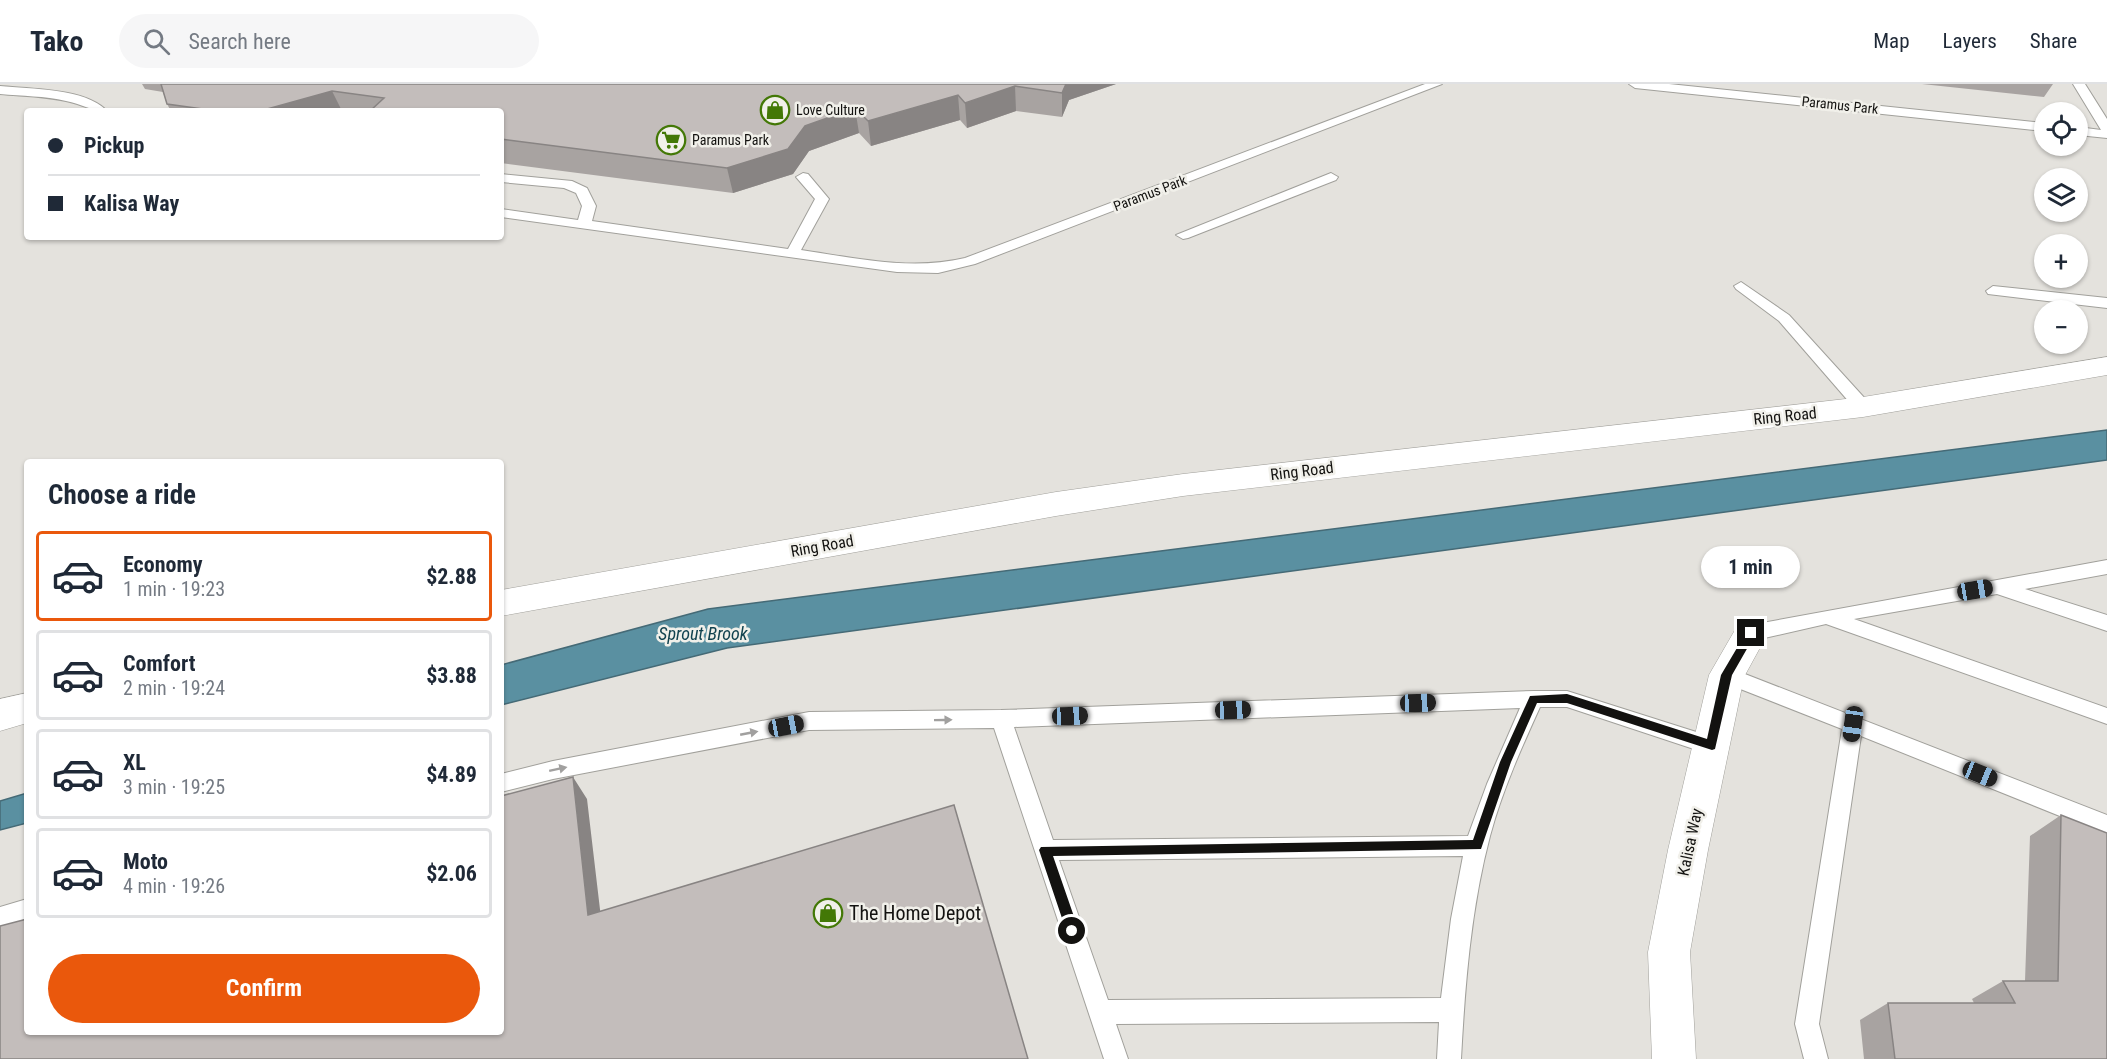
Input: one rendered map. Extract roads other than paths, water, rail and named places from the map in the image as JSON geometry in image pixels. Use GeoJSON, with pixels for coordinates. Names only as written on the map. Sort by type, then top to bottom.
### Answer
{"type":"FeatureCollection","features":[{"type":"Feature","properties":{"kind":"street","name":"Ring Road"},"geometry":{"type":"LineString","coordinates":[[504,602],[1056,504],[1183,485],[1863,406],[2107,366]]}},
{"type":"Feature","properties":{"kind":"street","name":"Kalisa Way"},"geometry":{"type":"LineString","coordinates":[[1674,1059],[1670,952],[1688,850],[1727,675],[1751,633]]}},
{"type":"Feature","properties":{"kind":"street"},"geometry":{"type":"LineString","coordinates":[[0,715],[24,709]]}},
{"type":"Feature","properties":{"kind":"lane","name":"Paramus Park"},"geometry":{"type":"LineString","coordinates":[[504,213],[916,270],[956,266],[1436,84]]}},
{"type":"Feature","properties":{"kind":"lane","name":"Paramus Park"},"geometry":{"type":"LineString","coordinates":[[1635,84],[2034,127]]}},
{"type":"Feature","properties":{"kind":"lane"},"geometry":{"type":"LineString","coordinates":[[2079,84],[2107,129]]}},
{"type":"Feature","properties":{"kind":"lane"},"geometry":{"type":"LineString","coordinates":[[0,90],[68,98],[85,102],[96,108]]}},
{"type":"Feature","properties":{"kind":"lane"},"geometry":{"type":"LineString","coordinates":[[2088,132],[2107,134]]}},
{"type":"Feature","properties":{"kind":"lane"},"geometry":{"type":"LineString","coordinates":[[793,253],[822,199],[802,177]]}},
{"type":"Feature","properties":{"kind":"lane"},"geometry":{"type":"LineString","coordinates":[[1183,235],[1331,177]]}},
{"type":"Feature","properties":{"kind":"lane"},"geometry":{"type":"LineString","coordinates":[[504,178],[567,184],[582,191],[589,206],[584,224]]}},
{"type":"Feature","properties":{"kind":"lane"},"geometry":{"type":"LineString","coordinates":[[1741,286],[1784,318],[1863,406]]}},
{"type":"Feature","properties":{"kind":"lane"},"geometry":{"type":"LineString","coordinates":[[1993,291],[2107,303]]}},
{"type":"Feature","properties":{"kind":"lane"},"geometry":{"type":"LineString","coordinates":[[1751,633],[1826,617],[2107,567]]}},
{"type":"Feature","properties":{"kind":"lane"},"geometry":{"type":"LineString","coordinates":[[1997,586],[2107,623]]}},
{"type":"Feature","properties":{"kind":"lane"},"geometry":{"type":"LineString","coordinates":[[1826,617],[2107,716]]}},
{"type":"Feature","properties":{"kind":"lane"},"geometry":{"type":"LineString","coordinates":[[1727,675],[2107,825]]}},
{"type":"Feature","properties":{"kind":"lane"},"geometry":{"type":"LineString","coordinates":[[504,782],[553,770],[809,721],[1001,719],[1534,699],[1567,699],[1712,746]]}},
{"type":"Feature","properties":{"kind":"lane"},"geometry":{"type":"LineString","coordinates":[[1449,1059],[1456,951],[1477,846],[1506,762],[1534,699]]}},
{"type":"Feature","properties":{"kind":"lane"},"geometry":{"type":"LineString","coordinates":[[1001,719],[1116,1059]]}},
{"type":"Feature","properties":{"kind":"lane"},"geometry":{"type":"LineString","coordinates":[[1816,1059],[1807,1024],[1853,724]]}},
{"type":"Feature","properties":{"kind":"lane"},"geometry":{"type":"LineString","coordinates":[[1045,850],[1477,846]]}},
{"type":"Feature","properties":{"kind":"lane"},"geometry":{"type":"LineString","coordinates":[[0,918],[24,911]]}},
{"type":"Feature","properties":{"kind":"lane"},"geometry":{"type":"LineString","coordinates":[[1100,1012],[1452,1010]]}},
{"type":"Feature","properties":{"kind":"water","name":"Sprout Brook"},"geometry":{"type":"Polygon","coordinates":[[[2107,430],[2107,460],[727,648],[504,704],[504,664],[708,609],[2107,430]]]}},
{"type":"Feature","properties":{"kind":"water"},"geometry":{"type":"Polygon","coordinates":[[[24,794],[24,824],[0,830],[0,801],[24,794]]]}},
{"type":"Feature","properties":{"kind":"place","name":"Love Culture"},"geometry":{"type":"Point","coordinates":[775,110]}},
{"type":"Feature","properties":{"kind":"place","name":"Paramus Park"},"geometry":{"type":"Point","coordinates":[671,140]}},
{"type":"Feature","properties":{"kind":"place","name":"The Home Depot"},"geometry":{"type":"Point","coordinates":[828,913]}}]}
